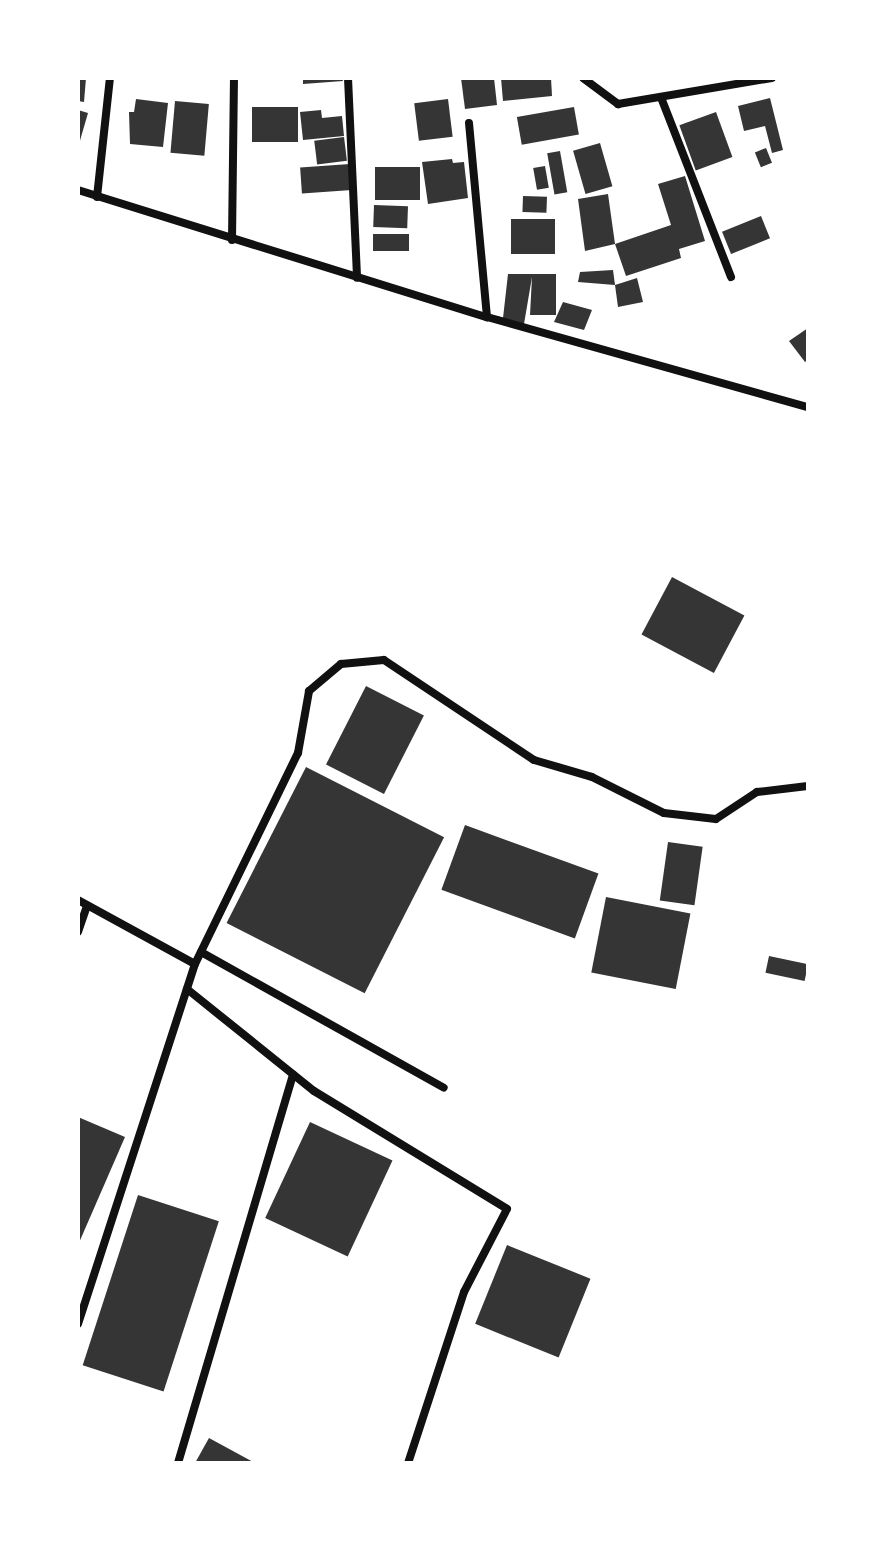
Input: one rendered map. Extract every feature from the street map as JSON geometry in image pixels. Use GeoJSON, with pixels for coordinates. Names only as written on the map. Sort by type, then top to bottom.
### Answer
{"type":"FeatureCollection","features":[{"type":"Feature","properties":{"kind":"street"},"geometry":{"type":"LineString","coordinates":[[97,197],[110,78]]}},
{"type":"Feature","properties":{"kind":"street"},"geometry":{"type":"LineString","coordinates":[[232,240],[234,78]]}},
{"type":"Feature","properties":{"kind":"street"},"geometry":{"type":"LineString","coordinates":[[348,78],[357,278]]}},
{"type":"Feature","properties":{"kind":"street"},"geometry":{"type":"LineString","coordinates":[[583,78],[618,104],[662,100],[772,78]]}},
{"type":"Feature","properties":{"kind":"street"},"geometry":{"type":"LineString","coordinates":[[662,100],[731,277]]}},
{"type":"Feature","properties":{"kind":"street"},"geometry":{"type":"LineString","coordinates":[[469,123],[487,317]]}},
{"type":"Feature","properties":{"kind":"street"},"geometry":{"type":"LineString","coordinates":[[78,190],[487,317],[808,407]]}},
{"type":"Feature","properties":{"kind":"street"},"geometry":{"type":"LineString","coordinates":[[78,1324],[195,964],[298,753],[309,691],[341,664],[384,660],[534,760],[592,777],[664,813],[716,819],[757,792],[808,786]]}},
{"type":"Feature","properties":{"kind":"street"},"geometry":{"type":"LineString","coordinates":[[78,900],[195,964]]}},
{"type":"Feature","properties":{"kind":"street"},"geometry":{"type":"LineString","coordinates":[[78,932],[87,906]]}},
{"type":"Feature","properties":{"kind":"street"},"geometry":{"type":"LineString","coordinates":[[201,952],[444,1088]]}},
{"type":"Feature","properties":{"kind":"street"},"geometry":{"type":"LineString","coordinates":[[187,989],[293,1075],[507,1209],[464,1292],[408,1463]]}},
{"type":"Feature","properties":{"kind":"street"},"geometry":{"type":"LineString","coordinates":[[178,1463],[293,1075]]}},
{"type":"Feature","properties":{"kind":"building"},"geometry":{"type":"Polygon","coordinates":[[[78,78],[86,78],[84,102],[78,101],[78,78]]]}},
{"type":"Feature","properties":{"kind":"building"},"geometry":{"type":"Polygon","coordinates":[[[303,78],[342,78],[343,81],[303,84],[303,78]]]}},
{"type":"Feature","properties":{"kind":"building"},"geometry":{"type":"Polygon","coordinates":[[[461,78],[494,78],[497,105],[465,109],[461,78]]]}},
{"type":"Feature","properties":{"kind":"building"},"geometry":{"type":"Polygon","coordinates":[[[501,78],[551,78],[552,96],[503,101],[501,78]]]}},
{"type":"Feature","properties":{"kind":"building"},"geometry":{"type":"Polygon","coordinates":[[[770,98],[783,150],[772,153],[765,126],[744,131],[738,106],[770,98]]]}},
{"type":"Feature","properties":{"kind":"building"},"geometry":{"type":"Polygon","coordinates":[[[136,99],[168,103],[163,147],[130,144],[129,112],[134,112],[136,99]]]}},
{"type":"Feature","properties":{"kind":"building"},"geometry":{"type":"Polygon","coordinates":[[[448,99],[453,137],[419,141],[414,103],[448,99]]]}},
{"type":"Feature","properties":{"kind":"building"},"geometry":{"type":"Polygon","coordinates":[[[175,101],[209,104],[204,156],[170,153],[175,101]]]}},
{"type":"Feature","properties":{"kind":"building"},"geometry":{"type":"Polygon","coordinates":[[[252,107],[298,107],[298,142],[252,142],[252,107]]]}},
{"type":"Feature","properties":{"kind":"building"},"geometry":{"type":"Polygon","coordinates":[[[574,107],[579,135],[522,145],[517,117],[574,107]]]}},
{"type":"Feature","properties":{"kind":"building"},"geometry":{"type":"Polygon","coordinates":[[[78,110],[88,113],[79,144],[78,144],[78,110]]]}},
{"type":"Feature","properties":{"kind":"building"},"geometry":{"type":"Polygon","coordinates":[[[321,110],[322,118],[342,116],[344,136],[303,140],[300,112],[321,110]]]}},
{"type":"Feature","properties":{"kind":"building"},"geometry":{"type":"Polygon","coordinates":[[[716,112],[732,157],[696,170],[679,125],[716,112]]]}},
{"type":"Feature","properties":{"kind":"building"},"geometry":{"type":"Polygon","coordinates":[[[344,137],[347,161],[317,164],[314,141],[344,137]]]}},
{"type":"Feature","properties":{"kind":"building"},"geometry":{"type":"Polygon","coordinates":[[[600,143],[612,186],[585,194],[573,151],[600,143]]]}},
{"type":"Feature","properties":{"kind":"building"},"geometry":{"type":"Polygon","coordinates":[[[766,148],[772,163],[761,167],[755,152],[766,148]]]}},
{"type":"Feature","properties":{"kind":"building"},"geometry":{"type":"Polygon","coordinates":[[[560,151],[567,192],[554,195],[547,153],[560,151]]]}},
{"type":"Feature","properties":{"kind":"building"},"geometry":{"type":"Polygon","coordinates":[[[452,159],[453,163],[464,162],[468,198],[428,204],[422,162],[452,159]]]}},
{"type":"Feature","properties":{"kind":"building"},"geometry":{"type":"Polygon","coordinates":[[[350,164],[352,190],[302,193],[300,167],[350,164]]]}},
{"type":"Feature","properties":{"kind":"building"},"geometry":{"type":"Polygon","coordinates":[[[545,166],[549,188],[537,190],[533,168],[545,166]]]}},
{"type":"Feature","properties":{"kind":"building"},"geometry":{"type":"Polygon","coordinates":[[[375,167],[420,167],[420,200],[375,200],[375,167]]]}},
{"type":"Feature","properties":{"kind":"building"},"geometry":{"type":"Polygon","coordinates":[[[685,176],[705,241],[679,249],[681,258],[626,276],[615,244],[671,225],[658,184],[685,176]]]}},
{"type":"Feature","properties":{"kind":"building"},"geometry":{"type":"Polygon","coordinates":[[[608,194],[615,244],[585,251],[578,199],[608,194]]]}},
{"type":"Feature","properties":{"kind":"building"},"geometry":{"type":"Polygon","coordinates":[[[523,196],[547,197],[546,213],[522,212],[523,196]]]}},
{"type":"Feature","properties":{"kind":"building"},"geometry":{"type":"Polygon","coordinates":[[[374,205],[408,206],[407,228],[373,227],[374,205]]]}},
{"type":"Feature","properties":{"kind":"building"},"geometry":{"type":"Polygon","coordinates":[[[761,216],[770,238],[731,254],[722,232],[761,216]]]}},
{"type":"Feature","properties":{"kind":"building"},"geometry":{"type":"Polygon","coordinates":[[[511,219],[555,219],[555,254],[511,254],[511,219]]]}},
{"type":"Feature","properties":{"kind":"building"},"geometry":{"type":"Polygon","coordinates":[[[373,234],[409,234],[409,251],[373,251],[373,234]]]}},
{"type":"Feature","properties":{"kind":"building"},"geometry":{"type":"Polygon","coordinates":[[[613,270],[615,285],[578,282],[580,272],[613,270]]]}},
{"type":"Feature","properties":{"kind":"building"},"geometry":{"type":"Polygon","coordinates":[[[508,274],[556,274],[556,315],[530,315],[532,277],[524,324],[503,318],[508,274]]]}},
{"type":"Feature","properties":{"kind":"building"},"geometry":{"type":"Polygon","coordinates":[[[637,278],[643,302],[618,307],[615,285],[637,278]]]}},
{"type":"Feature","properties":{"kind":"building"},"geometry":{"type":"Polygon","coordinates":[[[563,302],[592,310],[584,330],[554,322],[563,302]]]}},
{"type":"Feature","properties":{"kind":"building"},"geometry":{"type":"Polygon","coordinates":[[[808,328],[808,360],[805,362],[789,341],[808,328]]]}},
{"type":"Feature","properties":{"kind":"building"},"geometry":{"type":"Polygon","coordinates":[[[672,577],[744,615],[714,673],[641,634],[672,577]]]}},
{"type":"Feature","properties":{"kind":"building"},"geometry":{"type":"Polygon","coordinates":[[[366,686],[424,716],[384,794],[326,764],[366,686]]]}},
{"type":"Feature","properties":{"kind":"building"},"geometry":{"type":"Polygon","coordinates":[[[306,767],[444,837],[365,993],[227,923],[306,767]]]}},
{"type":"Feature","properties":{"kind":"building"},"geometry":{"type":"Polygon","coordinates":[[[465,825],[598,874],[575,938],[441,890],[465,825]]]}},
{"type":"Feature","properties":{"kind":"building"},"geometry":{"type":"Polygon","coordinates":[[[668,842],[703,847],[694,905],[660,900],[668,842]]]}},
{"type":"Feature","properties":{"kind":"building"},"geometry":{"type":"Polygon","coordinates":[[[606,897],[690,913],[676,989],[591,973],[606,897]]]}},
{"type":"Feature","properties":{"kind":"building"},"geometry":{"type":"Polygon","coordinates":[[[769,956],[808,964],[805,981],[765,973],[769,956]]]}},
{"type":"Feature","properties":{"kind":"building"},"geometry":{"type":"Polygon","coordinates":[[[78,1117],[125,1137],[78,1245],[78,1117]]]}},
{"type":"Feature","properties":{"kind":"building"},"geometry":{"type":"Polygon","coordinates":[[[310,1122],[392,1160],[348,1257],[265,1218],[310,1122]]]}},
{"type":"Feature","properties":{"kind":"building"},"geometry":{"type":"Polygon","coordinates":[[[138,1195],[219,1221],[164,1392],[83,1365],[138,1195]]]}},
{"type":"Feature","properties":{"kind":"building"},"geometry":{"type":"Polygon","coordinates":[[[507,1245],[590,1279],[559,1358],[475,1324],[507,1245]]]}},
{"type":"Feature","properties":{"kind":"building"},"geometry":{"type":"Polygon","coordinates":[[[209,1438],[255,1463],[195,1463],[209,1438]]]}}]}
